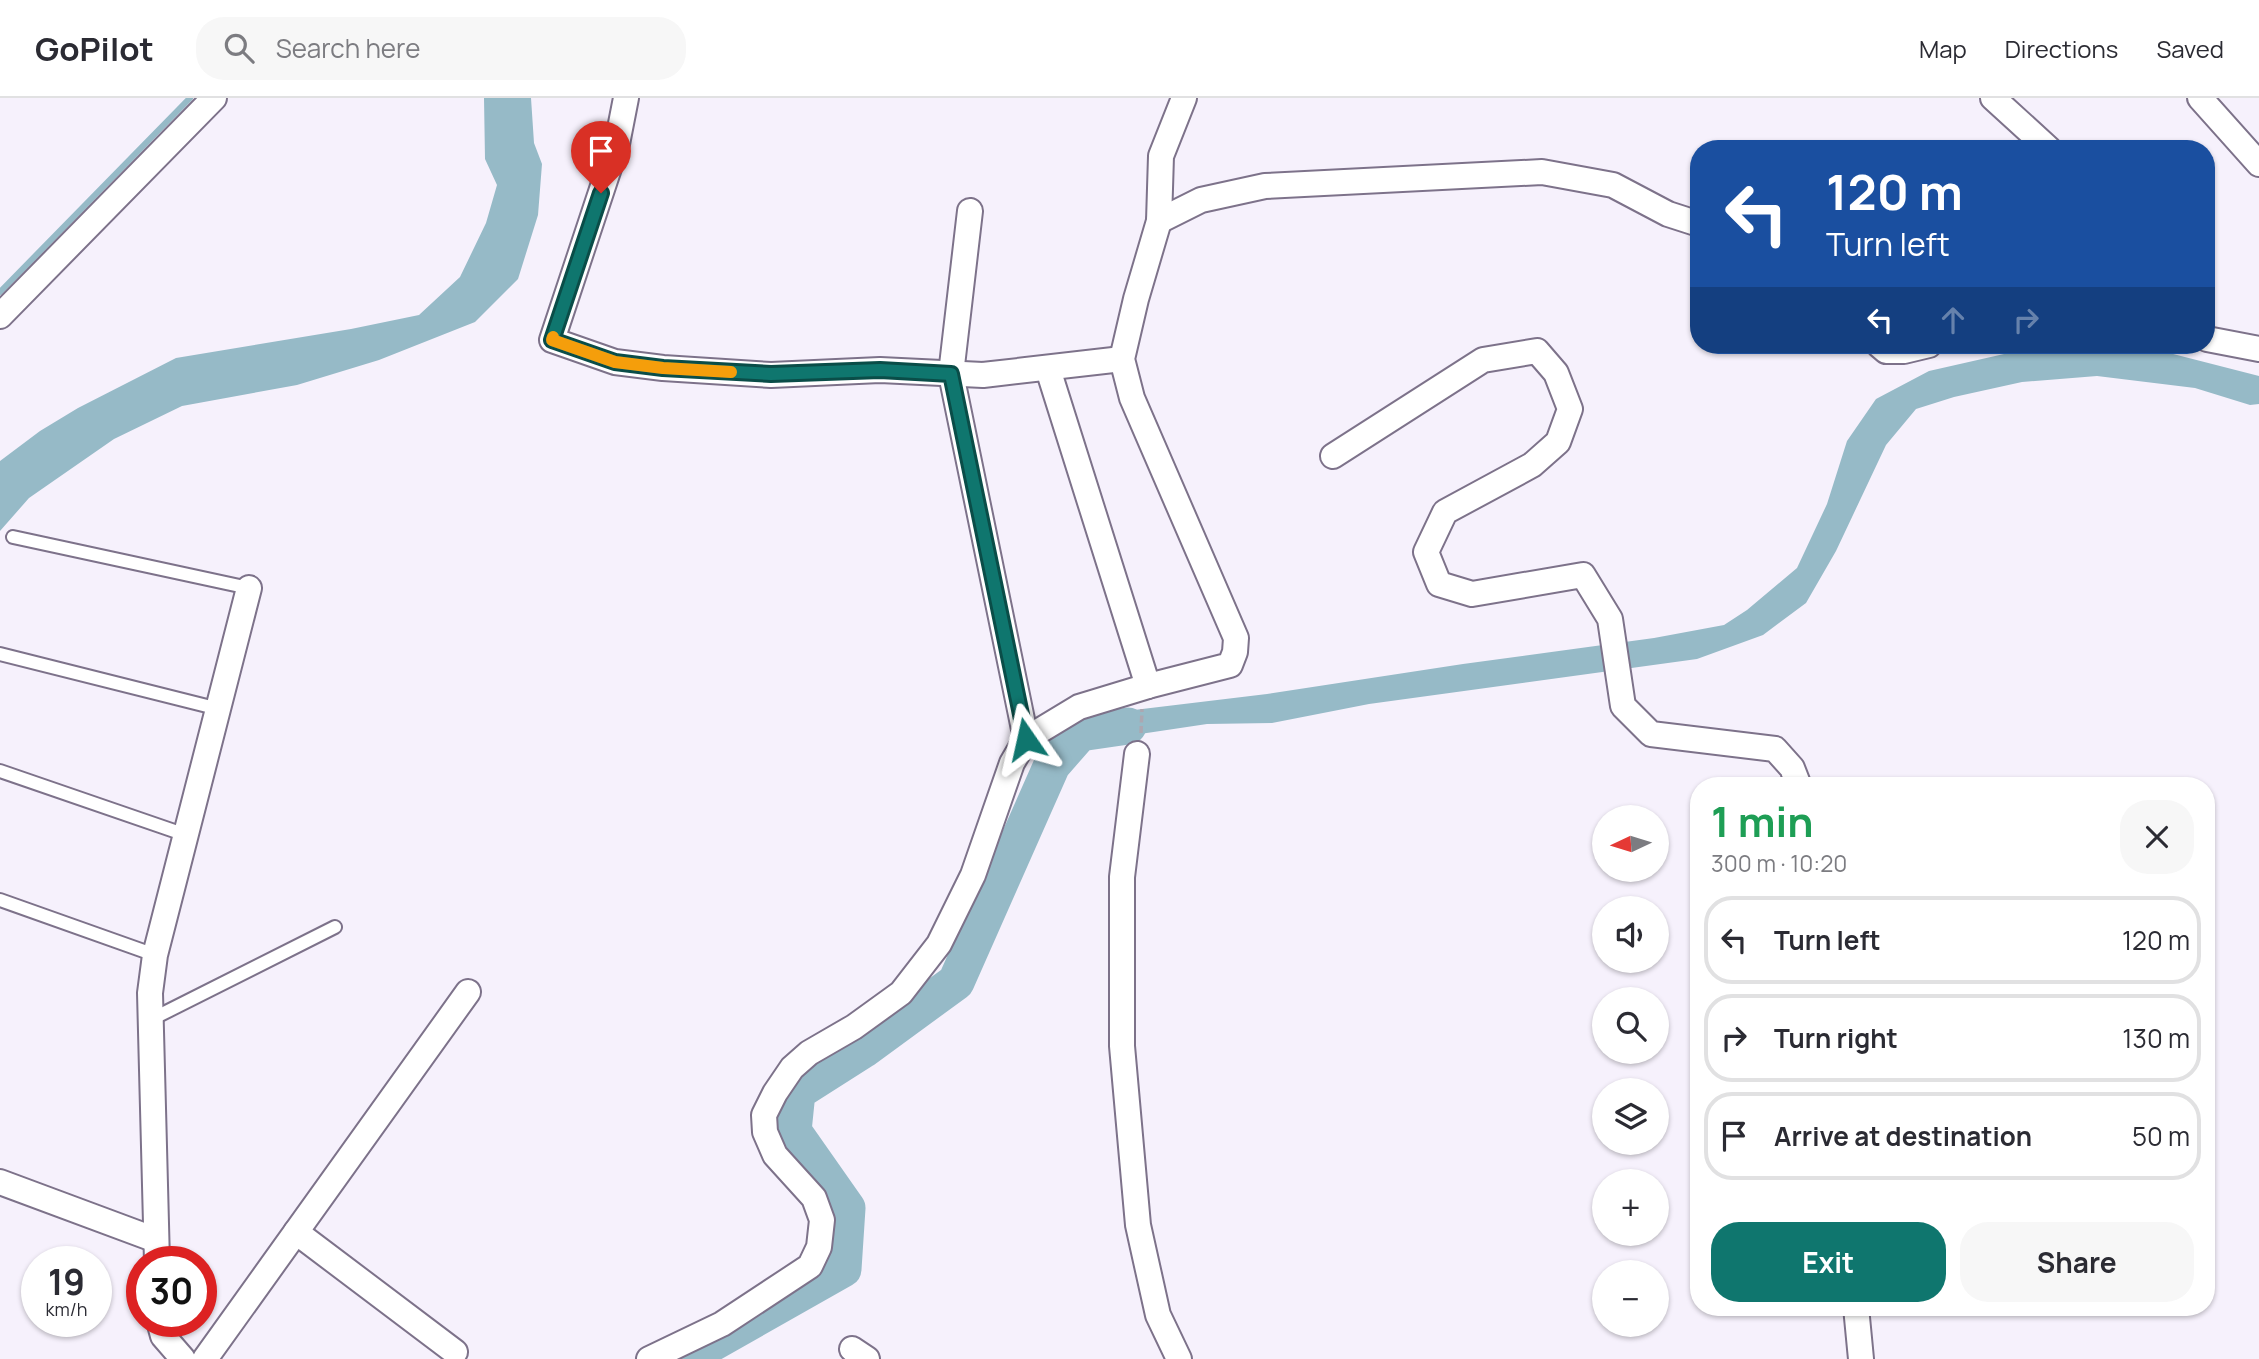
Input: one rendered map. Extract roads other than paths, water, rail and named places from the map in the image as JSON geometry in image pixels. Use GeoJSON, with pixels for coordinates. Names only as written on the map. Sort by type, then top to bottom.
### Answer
{"type":"FeatureCollection","features":[{"type":"Feature","properties":{"kind":"street"},"geometry":{"type":"LineString","coordinates":[[0,316],[214,98]]}},
{"type":"Feature","properties":{"kind":"street"},"geometry":{"type":"LineString","coordinates":[[626,98],[617,144],[552,340],[615,362],[663,368],[771,374],[880,370],[983,375],[1122,359]]}},
{"type":"Feature","properties":{"kind":"street"},"geometry":{"type":"LineString","coordinates":[[649,1359],[722,1324],[810,1265],[819,1247],[822,1220],[814,1198],[775,1155],[765,1132],[764,1115],[792,1068],[809,1053],[854,1027],[901,993],[939,944],[973,875],[1012,763],[1026,739],[1079,707],[1145,695],[1230,665],[1236,638],[1132,398],[1122,359],[1159,221],[1161,156],[1184,98]]}},
{"type":"Feature","properties":{"kind":"street"},"geometry":{"type":"LineString","coordinates":[[1993,98],[2039,140]]}},
{"type":"Feature","properties":{"kind":"street"},"geometry":{"type":"LineString","coordinates":[[2200,98],[2259,164]]}},
{"type":"Feature","properties":{"kind":"street"},"geometry":{"type":"LineString","coordinates":[[1159,221],[1200,201],[1265,186],[1542,172],[1613,185],[1668,214],[1690,221]]}},
{"type":"Feature","properties":{"kind":"street"},"geometry":{"type":"LineString","coordinates":[[970,211],[951,374],[1026,739]]}},
{"type":"Feature","properties":{"kind":"street"},"geometry":{"type":"LineString","coordinates":[[2215,341],[2259,349]]}},
{"type":"Feature","properties":{"kind":"street"},"geometry":{"type":"LineString","coordinates":[[1333,456],[1483,360],[1537,351],[1556,373],[1570,409],[1558,442],[1532,466],[1445,512],[1426,552],[1438,584],[1472,594],[1583,575],[1610,619],[1623,706],[1651,734],[1775,749],[1792,768],[1796,777]]}},
{"type":"Feature","properties":{"kind":"street"},"geometry":{"type":"LineString","coordinates":[[1048,369],[1145,695]]}},
{"type":"Feature","properties":{"kind":"street"},"geometry":{"type":"LineString","coordinates":[[157,1246],[150,993],[155,955],[249,588]]}},
{"type":"Feature","properties":{"kind":"street"},"geometry":{"type":"LineString","coordinates":[[1139,746],[1122,877],[1122,1046],[1138,1225],[1158,1315],[1179,1359]]}},
{"type":"Feature","properties":{"kind":"street"},"geometry":{"type":"LineString","coordinates":[[205,1359],[468,992]]}},
{"type":"Feature","properties":{"kind":"street"},"geometry":{"type":"LineString","coordinates":[[0,1182],[146,1246]]}},
{"type":"Feature","properties":{"kind":"street"},"geometry":{"type":"LineString","coordinates":[[296,1233],[455,1352]]}},
{"type":"Feature","properties":{"kind":"street"},"geometry":{"type":"LineString","coordinates":[[1857,1316],[1861,1359]]}},
{"type":"Feature","properties":{"kind":"street"},"geometry":{"type":"LineString","coordinates":[[164,1337],[183,1359]]}},
{"type":"Feature","properties":{"kind":"lane"},"geometry":{"type":"LineString","coordinates":[[13,537],[249,588]]}},
{"type":"Feature","properties":{"kind":"lane"},"geometry":{"type":"LineString","coordinates":[[0,654],[219,709]]}},
{"type":"Feature","properties":{"kind":"lane"},"geometry":{"type":"LineString","coordinates":[[0,771],[186,835]]}},
{"type":"Feature","properties":{"kind":"lane"},"geometry":{"type":"LineString","coordinates":[[0,900],[155,955]]}},
{"type":"Feature","properties":{"kind":"lane"},"geometry":{"type":"LineString","coordinates":[[152,1020],[335,927]]}},
{"type":"Feature","properties":{"kind":"water"},"geometry":{"type":"Polygon","coordinates":[[[484,98],[531,98],[534,143],[542,164],[538,215],[518,279],[475,322],[379,360],[297,385],[182,406],[114,439],[29,498],[0,531],[0,461],[40,431],[78,408],[176,358],[419,315],[460,277],[486,223],[497,185],[485,159],[484,98]]]}},
{"type":"Feature","properties":{"kind":"water"},"geometry":{"type":"Polygon","coordinates":[[[2004,354],[2173,354],[2259,376],[2259,404],[2250,405],[2195,388],[2097,376],[2022,382],[1954,397],[1916,409],[1886,445],[1836,551],[1806,603],[1763,635],[1697,659],[1369,704],[1272,723],[1207,724],[1100,740],[1080,733],[1094,719],[1134,710],[1267,694],[1654,638],[1724,625],[1747,610],[1797,568],[1827,504],[1847,441],[1876,399],[1929,371],[2004,354]]]}},
{"type":"Feature","properties":{"kind":"waterway"},"geometry":{"type":"LineString","coordinates":[[0,292],[190,98]]}},
{"type":"Feature","properties":{"kind":"waterway"},"geometry":{"type":"LineString","coordinates":[[684,1359],[843,1269],[847,1208],[793,1131],[797,1092],[863,1050],[956,982],[1052,765],[1080,733],[1128,726]]}}]}
